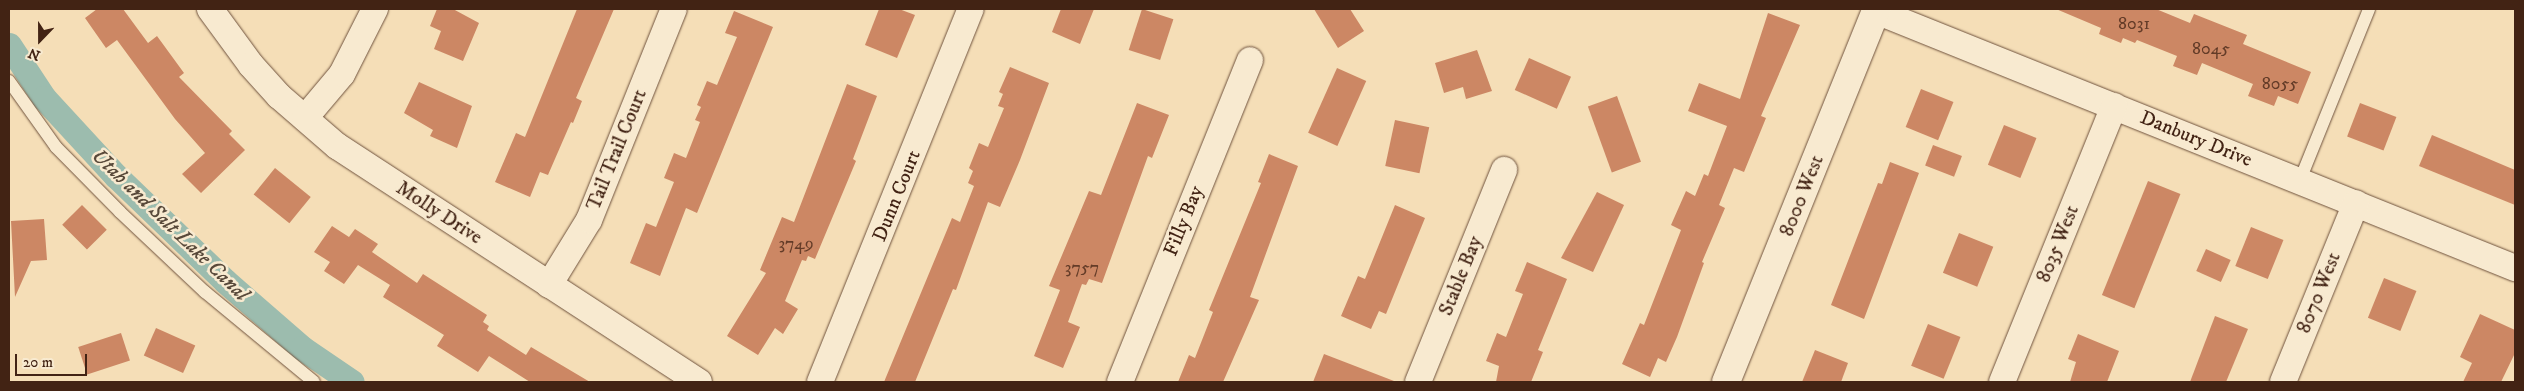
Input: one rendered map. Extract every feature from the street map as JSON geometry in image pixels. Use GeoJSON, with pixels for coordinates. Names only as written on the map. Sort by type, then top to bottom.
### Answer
{"type":"FeatureCollection","features":[{"type":"Feature","properties":{"kind":"street","name":"Molly Drive"},"geometry":{"type":"LineString","coordinates":[[210,9],[252,65],[305,118],[337,146],[699,382]]}},
{"type":"Feature","properties":{"kind":"street"},"geometry":{"type":"LineString","coordinates":[[305,118],[342,74],[375,9]]}},
{"type":"Feature","properties":{"kind":"street","name":"Tail Trail Court"},"geometry":{"type":"LineString","coordinates":[[549,285],[589,220],[674,9]]}},
{"type":"Feature","properties":{"kind":"street","name":"Dunn Court"},"geometry":{"type":"LineString","coordinates":[[820,382],[971,9]]}},
{"type":"Feature","properties":{"kind":"street","name":"Danbury Drive"},"geometry":{"type":"LineString","coordinates":[[1877,10],[2515,268]]}},
{"type":"Feature","properties":{"kind":"street","name":"8000 West"},"geometry":{"type":"LineString","coordinates":[[1726,382],[1877,10]]}},
{"type":"Feature","properties":{"kind":"street","name":"Filly Bay"},"geometry":{"type":"LineString","coordinates":[[1120,382],[1250,60]]}},
{"type":"Feature","properties":{"kind":"street","name":"8035 West"},"geometry":{"type":"LineString","coordinates":[[2002,382],[2114,106]]}},
{"type":"Feature","properties":{"kind":"street","name":"Stable Bay"},"geometry":{"type":"LineString","coordinates":[[1418,382],[1504,170]]}},
{"type":"Feature","properties":{"kind":"street","name":"8070 West"},"geometry":{"type":"LineString","coordinates":[[2283,382],[2356,203]]}},
{"type":"Feature","properties":{"kind":"lane"},"geometry":{"type":"LineString","coordinates":[[2300,180],[2369,9]]}},
{"type":"Feature","properties":{"kind":"lane"},"geometry":{"type":"LineString","coordinates":[[9,81],[56,147],[120,212],[205,292],[314,382]]}},
{"type":"Feature","properties":{"kind":"building"},"geometry":{"type":"Polygon","coordinates":[[[97,9],[123,9],[148,43],[157,36],[184,73],[179,77],[232,131],[229,134],[245,150],[201,193],[182,174],[205,153],[175,119],[117,40],[106,48],[85,18],[97,9]]]}},
{"type":"Feature","properties":{"kind":"building"},"geometry":{"type":"Polygon","coordinates":[[[437,9],[453,9],[479,23],[463,61],[434,49],[441,31],[430,26],[437,9]]]}},
{"type":"Feature","properties":{"kind":"building"},"geometry":{"type":"Polygon","coordinates":[[[577,9],[614,9],[576,98],[582,101],[573,123],[571,122],[548,175],[540,172],[530,197],[495,182],[516,133],[525,137],[577,9]]]}},
{"type":"Feature","properties":{"kind":"building"},"geometry":{"type":"Polygon","coordinates":[[[879,9],[899,9],[915,15],[897,58],[865,45],[879,9]]]}},
{"type":"Feature","properties":{"kind":"building"},"geometry":{"type":"Polygon","coordinates":[[[1061,9],[1094,9],[1080,44],[1052,32],[1061,9]]]}},
{"type":"Feature","properties":{"kind":"building"},"geometry":{"type":"Polygon","coordinates":[[[1142,9],[1173,19],[1160,60],[1129,50],[1142,9]]]}},
{"type":"Feature","properties":{"kind":"building"},"geometry":{"type":"Polygon","coordinates":[[[1314,9],[1350,9],[1364,31],[1338,48],[1314,9]]]}},
{"type":"Feature","properties":{"kind":"building"},"geometry":{"type":"Polygon","coordinates":[[[2056,9],[2156,9],[2190,23],[2194,14],[2247,35],[2243,44],[2311,72],[2298,104],[2278,96],[2274,106],[2248,96],[2253,84],[2202,63],[2197,75],[2173,66],[2177,56],[2137,40],[2135,43],[2123,38],[2121,43],[2099,34],[2101,28],[2056,9]]]}},
{"type":"Feature","properties":{"kind":"building"},"geometry":{"type":"Polygon","coordinates":[[[734,11],[773,27],[697,213],[686,208],[660,276],[630,263],[646,223],[656,227],[674,182],[664,178],[674,153],[686,158],[700,122],[695,120],[701,107],[697,105],[707,81],[717,85],[737,37],[725,33],[734,11]]]}},
{"type":"Feature","properties":{"kind":"building"},"geometry":{"type":"Polygon","coordinates":[[[1768,13],[1800,25],[1761,116],[1766,118],[1744,172],[1734,168],[1719,205],[1725,208],[1702,262],[1704,263],[1677,337],[1666,362],[1658,358],[1650,377],[1622,364],[1640,323],[1644,325],[1681,230],[1671,225],[1686,191],[1695,196],[1704,174],[1708,176],[1727,126],[1688,111],[1699,83],[1740,99],[1768,13]]]}},
{"type":"Feature","properties":{"kind":"building"},"geometry":{"type":"Polygon","coordinates":[[[1477,50],[1492,91],[1466,99],[1463,87],[1444,93],[1435,63],[1477,50]]]}},
{"type":"Feature","properties":{"kind":"building"},"geometry":{"type":"Polygon","coordinates":[[[1529,58],[1571,77],[1557,109],[1515,90],[1529,58]]]}},
{"type":"Feature","properties":{"kind":"building"},"geometry":{"type":"Polygon","coordinates":[[[1010,67],[1049,83],[1020,160],[1000,207],[988,202],[956,290],[953,289],[915,382],[884,382],[952,218],[960,222],[974,186],[968,183],[973,171],[969,168],[979,143],[988,147],[1004,108],[998,106],[1003,94],[999,92],[1010,67]]]}},
{"type":"Feature","properties":{"kind":"building"},"geometry":{"type":"Polygon","coordinates":[[[1337,68],[1366,81],[1337,146],[1308,133],[1337,68]]]}},
{"type":"Feature","properties":{"kind":"building"},"geometry":{"type":"Polygon","coordinates":[[[419,82],[472,106],[457,148],[430,136],[433,130],[404,113],[419,82]]]}},
{"type":"Feature","properties":{"kind":"building"},"geometry":{"type":"Polygon","coordinates":[[[847,84],[877,96],[853,159],[856,161],[815,259],[808,256],[806,261],[802,260],[785,301],[798,309],[783,334],[775,328],[758,355],[727,336],[766,273],[760,270],[782,217],[794,222],[847,84]]]}},
{"type":"Feature","properties":{"kind":"building"},"geometry":{"type":"Polygon","coordinates":[[[1921,89],[1953,102],[1938,140],[1906,127],[1921,89]]]}},
{"type":"Feature","properties":{"kind":"building"},"geometry":{"type":"Polygon","coordinates":[[[1617,96],[1641,162],[1612,172],[1588,107],[1617,96]]]}},
{"type":"Feature","properties":{"kind":"building"},"geometry":{"type":"Polygon","coordinates":[[[1137,103],[1169,115],[1152,158],[1148,156],[1102,283],[1089,279],[1086,285],[1082,284],[1068,322],[1080,327],[1063,368],[1034,356],[1060,290],[1049,286],[1089,191],[1101,195],[1137,103]]]}},
{"type":"Feature","properties":{"kind":"building"},"geometry":{"type":"Polygon","coordinates":[[[2360,103],[2396,117],[2384,151],[2347,137],[2360,103]]]}},
{"type":"Feature","properties":{"kind":"building"},"geometry":{"type":"Polygon","coordinates":[[[1395,120],[1429,127],[1419,173],[1385,166],[1395,120]]]}},
{"type":"Feature","properties":{"kind":"building"},"geometry":{"type":"Polygon","coordinates":[[[2004,125],[2036,138],[2020,178],[1988,165],[2004,125]]]}},
{"type":"Feature","properties":{"kind":"building"},"geometry":{"type":"Polygon","coordinates":[[[2432,135],[2515,170],[2515,205],[2419,166],[2432,135]]]}},
{"type":"Feature","properties":{"kind":"building"},"geometry":{"type":"Polygon","coordinates":[[[1933,145],[1962,156],[1954,177],[1925,166],[1933,145]]]}},
{"type":"Feature","properties":{"kind":"building"},"geometry":{"type":"Polygon","coordinates":[[[1269,154],[1298,166],[1250,297],[1259,300],[1223,382],[1178,382],[1189,355],[1195,358],[1213,312],[1209,310],[1261,183],[1258,182],[1269,154]]]}},
{"type":"Feature","properties":{"kind":"building"},"geometry":{"type":"Polygon","coordinates":[[[1890,162],[1919,173],[1864,319],[1831,305],[1878,183],[1882,184],[1890,162]]]}},
{"type":"Feature","properties":{"kind":"building"},"geometry":{"type":"Polygon","coordinates":[[[275,168],[311,197],[289,223],[254,194],[275,168]]]}},
{"type":"Feature","properties":{"kind":"building"},"geometry":{"type":"Polygon","coordinates":[[[2148,181],[2180,194],[2134,308],[2102,295],[2148,181]]]}},
{"type":"Feature","properties":{"kind":"building"},"geometry":{"type":"Polygon","coordinates":[[[1597,192],[1624,205],[1593,272],[1561,258],[1597,192]]]}},
{"type":"Feature","properties":{"kind":"building"},"geometry":{"type":"Polygon","coordinates":[[[82,205],[107,230],[87,250],[62,225],[82,205]]]}},
{"type":"Feature","properties":{"kind":"building"},"geometry":{"type":"Polygon","coordinates":[[[1395,205],[1425,218],[1386,314],[1379,311],[1371,329],[1341,316],[1358,276],[1365,279],[1395,205]]]}},
{"type":"Feature","properties":{"kind":"building"},"geometry":{"type":"Polygon","coordinates":[[[44,219],[47,260],[31,261],[15,297],[11,221],[44,219]]]}},
{"type":"Feature","properties":{"kind":"building"},"geometry":{"type":"Polygon","coordinates":[[[332,226],[349,237],[355,229],[378,244],[372,252],[417,283],[423,274],[487,315],[483,322],[489,326],[487,330],[526,355],[531,347],[590,382],[530,382],[489,356],[478,372],[437,346],[444,335],[383,297],[390,285],[358,265],[344,284],[324,271],[330,262],[314,252],[332,226]]]}},
{"type":"Feature","properties":{"kind":"building"},"geometry":{"type":"Polygon","coordinates":[[[2251,227],[2283,240],[2268,279],[2235,266],[2251,227]]]}},
{"type":"Feature","properties":{"kind":"building"},"geometry":{"type":"Polygon","coordinates":[[[1959,233],[1993,247],[1977,287],[1943,273],[1959,233]]]}},
{"type":"Feature","properties":{"kind":"building"},"geometry":{"type":"Polygon","coordinates":[[[2206,249],[2231,260],[2221,282],[2196,271],[2206,249]]]}},
{"type":"Feature","properties":{"kind":"building"},"geometry":{"type":"Polygon","coordinates":[[[1527,262],[1567,279],[1538,350],[1543,352],[1531,382],[1496,382],[1499,366],[1486,361],[1497,333],[1506,337],[1523,294],[1515,291],[1527,262]]]}},
{"type":"Feature","properties":{"kind":"building"},"geometry":{"type":"Polygon","coordinates":[[[2384,278],[2416,291],[2400,331],[2368,318],[2384,278]]]}},
{"type":"Feature","properties":{"kind":"building"},"geometry":{"type":"Polygon","coordinates":[[[2480,314],[2515,330],[2515,353],[2501,382],[2463,382],[2472,363],[2460,357],[2480,314]]]}},
{"type":"Feature","properties":{"kind":"building"},"geometry":{"type":"Polygon","coordinates":[[[2215,316],[2248,329],[2226,382],[2190,382],[2215,316]]]}},
{"type":"Feature","properties":{"kind":"building"},"geometry":{"type":"Polygon","coordinates":[[[1928,324],[1960,337],[1944,379],[1911,366],[1928,324]]]}},
{"type":"Feature","properties":{"kind":"building"},"geometry":{"type":"Polygon","coordinates":[[[156,328],[195,345],[183,373],[144,355],[156,328]]]}},
{"type":"Feature","properties":{"kind":"building"},"geometry":{"type":"Polygon","coordinates":[[[121,333],[130,361],[87,374],[78,347],[121,333]]]}},
{"type":"Feature","properties":{"kind":"building"},"geometry":{"type":"Polygon","coordinates":[[[2078,334],[2119,351],[2107,382],[2070,382],[2076,362],[2068,359],[2078,334]]]}},
{"type":"Feature","properties":{"kind":"building"},"geometry":{"type":"Polygon","coordinates":[[[1815,350],[1848,363],[1841,382],[1802,382],[1815,350]]]}},
{"type":"Feature","properties":{"kind":"building"},"geometry":{"type":"Polygon","coordinates":[[[1324,354],[1394,381],[1313,382],[1324,354]]]}},
{"type":"Feature","properties":{"kind":"waterway","name":"Utah and Salt Lake Canal"},"geometry":{"type":"LineString","coordinates":[[9,45],[44,98],[116,176],[225,281],[302,348],[352,382]]}}]}
